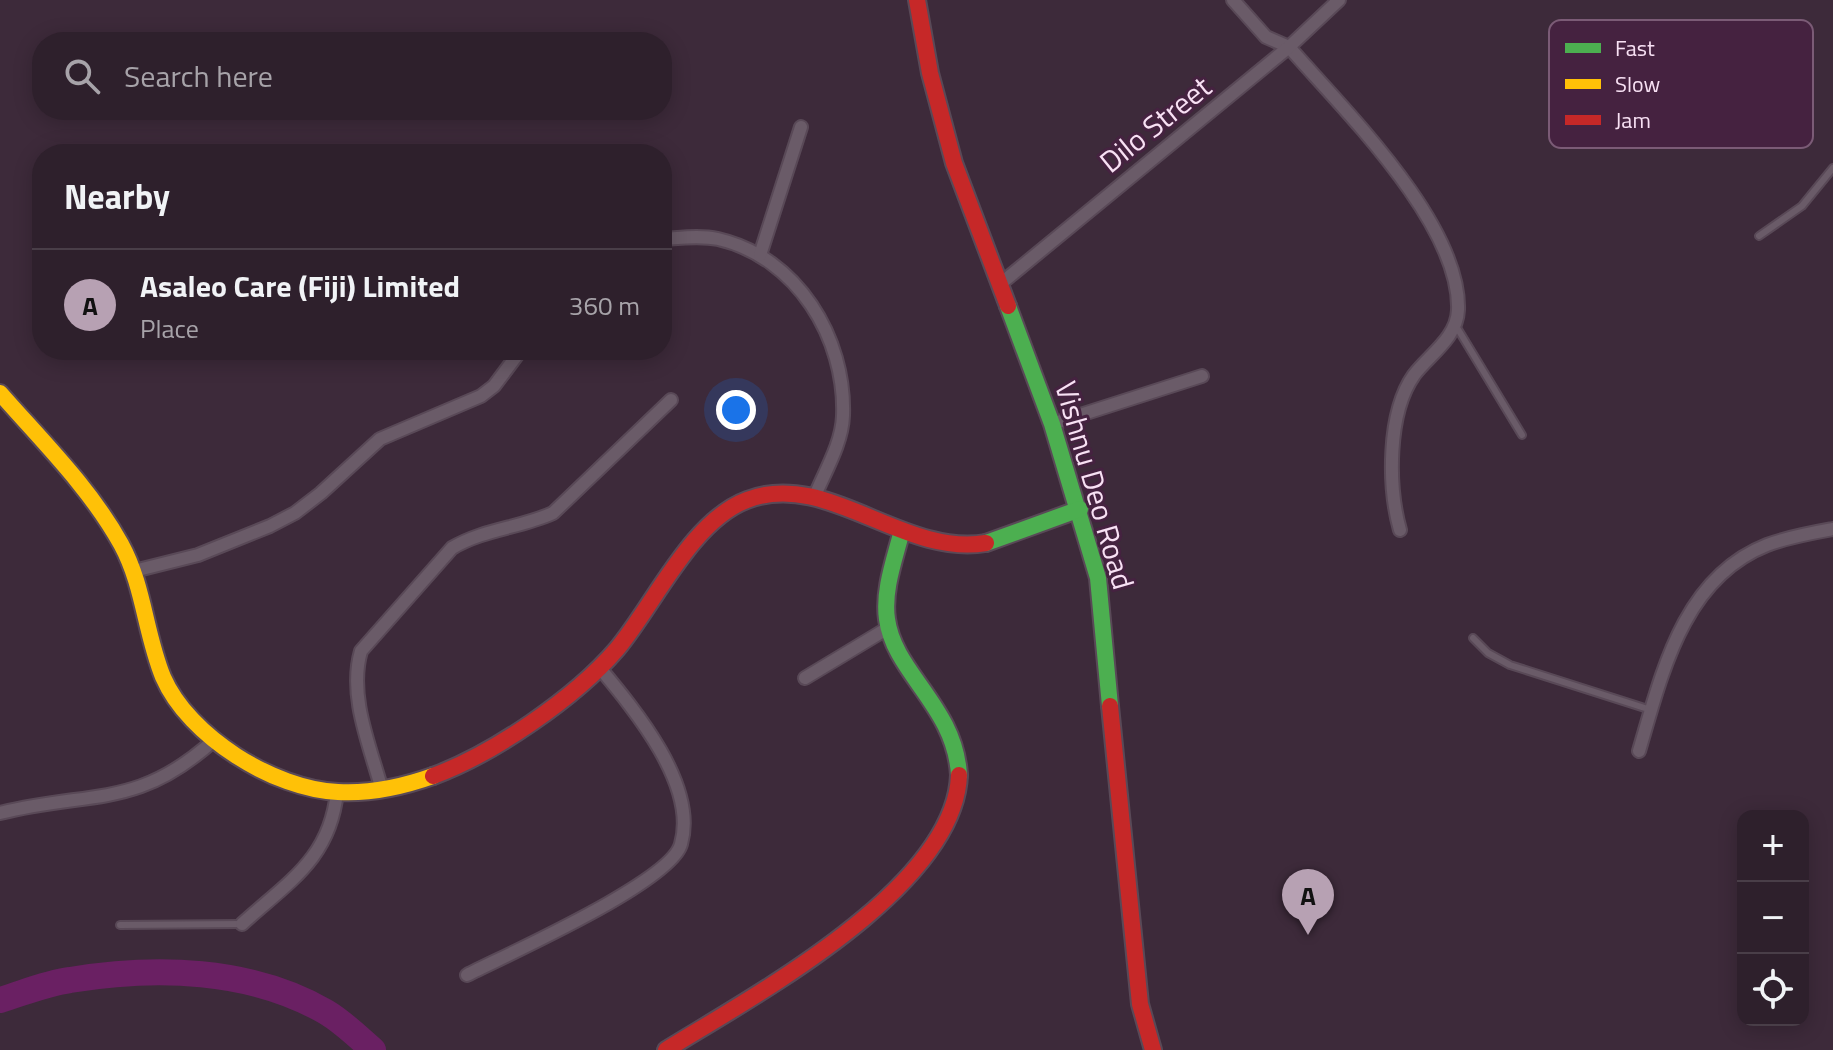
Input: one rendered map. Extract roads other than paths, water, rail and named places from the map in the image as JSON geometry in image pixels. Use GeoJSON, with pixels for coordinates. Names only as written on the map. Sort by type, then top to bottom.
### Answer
{"type":"FeatureCollection","features":[{"type":"Feature","properties":{"kind":"street","name":"Vishnu Deo Road"},"geometry":{"type":"LineString","coordinates":[[917,0],[930,73],[954,163],[1052,424],[1093,555],[1103,615],[1140,1004],[1153,1050]]}},
{"type":"Feature","properties":{"kind":"street"},"geometry":{"type":"LineString","coordinates":[[1233,0],[1266,37],[1289,47],[1402,176],[1440,241],[1458,310],[1454,325],[1403,393],[1392,464],[1393,505],[1400,530]]}},
{"type":"Feature","properties":{"kind":"street","name":"Dilo Street"},"geometry":{"type":"LineString","coordinates":[[999,285],[1289,47],[1339,0]]}},
{"type":"Feature","properties":{"kind":"street"},"geometry":{"type":"LineString","coordinates":[[760,255],[801,127]]}},
{"type":"Feature","properties":{"kind":"street"},"geometry":{"type":"LineString","coordinates":[[672,239],[715,239],[760,255],[794,282],[807,299],[835,353],[842,403],[841,432],[814,498]]}},
{"type":"Feature","properties":{"kind":"street"},"geometry":{"type":"LineString","coordinates":[[134,571],[211,551],[295,513],[380,439],[481,396],[494,386],[514,360]]}},
{"type":"Feature","properties":{"kind":"street"},"geometry":{"type":"LineString","coordinates":[[1052,424],[1202,376]]}},
{"type":"Feature","properties":{"kind":"street"},"geometry":{"type":"LineString","coordinates":[[0,393],[92,500],[134,571],[145,618],[170,690],[213,741],[276,775],[337,792],[382,790],[460,765],[500,742],[599,667],[720,515],[735,505],[769,493],[789,491],[814,498],[901,534],[959,546],[981,543],[1080,509]]}},
{"type":"Feature","properties":{"kind":"street"},"geometry":{"type":"LineString","coordinates":[[382,790],[361,713],[356,669],[361,651],[452,548],[469,538],[535,521],[553,513],[671,400]]}},
{"type":"Feature","properties":{"kind":"street"},"geometry":{"type":"LineString","coordinates":[[1639,751],[1679,632],[1705,588],[1737,562],[1766,546],[1833,529]]}},
{"type":"Feature","properties":{"kind":"street"},"geometry":{"type":"LineString","coordinates":[[666,1050],[830,947],[885,899],[934,846],[951,816],[960,782],[955,751],[945,722],[888,628],[889,579],[901,534]]}},
{"type":"Feature","properties":{"kind":"street"},"geometry":{"type":"LineString","coordinates":[[805,678],[888,628]]}},
{"type":"Feature","properties":{"kind":"street"},"geometry":{"type":"LineString","coordinates":[[467,975],[643,884],[674,859],[681,844],[682,814],[670,770],[629,703],[599,667]]}},
{"type":"Feature","properties":{"kind":"street"},"geometry":{"type":"LineString","coordinates":[[0,813],[120,794],[152,784],[183,768],[213,741]]}},
{"type":"Feature","properties":{"kind":"street"},"geometry":{"type":"LineString","coordinates":[[242,924],[317,855],[334,821],[337,792]]}},
{"type":"Feature","properties":{"kind":"lane"},"geometry":{"type":"LineString","coordinates":[[1759,236],[1802,206],[1833,168]]}},
{"type":"Feature","properties":{"kind":"lane"},"geometry":{"type":"LineString","coordinates":[[1454,325],[1475,353],[1522,435]]}},
{"type":"Feature","properties":{"kind":"lane"},"geometry":{"type":"LineString","coordinates":[[1473,638],[1488,653],[1510,665],[1651,710]]}},
{"type":"Feature","properties":{"kind":"lane"},"geometry":{"type":"LineString","coordinates":[[120,925],[242,924]]}},
{"type":"Feature","properties":{"kind":"waterway"},"geometry":{"type":"LineString","coordinates":[[0,1000],[70,980],[135,973],[201,974],[266,986],[297,997],[332,1016],[373,1050]]}},
{"type":"Feature","properties":{"kind":"place","name":"Asaleo Care (Fiji) Limited"},"geometry":{"type":"Point","coordinates":[1308,935]}}]}
